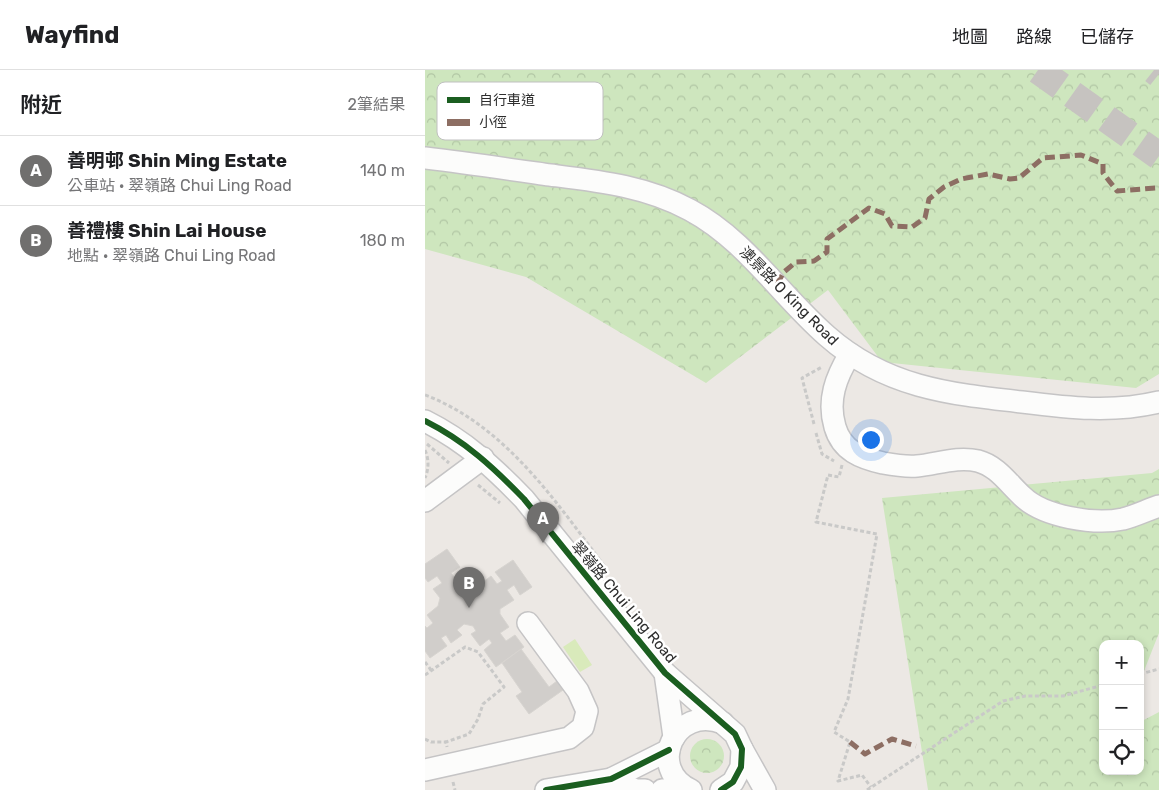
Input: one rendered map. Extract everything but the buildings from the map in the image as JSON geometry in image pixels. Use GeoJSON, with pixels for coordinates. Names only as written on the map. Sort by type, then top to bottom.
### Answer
{"type":"FeatureCollection","features":[{"type":"Feature","properties":{"kind":"street","name":"澳景路 O King Road"},"geometry":{"type":"LineString","coordinates":[[425,158],[617,184],[649,192],[677,203],[706,219],[733,240],[760,266],[815,326],[850,354],[874,369],[901,381],[950,394],[1090,409],[1134,408],[1159,402]]}},
{"type":"Feature","properties":{"kind":"street"},"geometry":{"type":"LineString","coordinates":[[850,354],[838,374],[833,394],[833,415],[839,438],[848,449],[859,457],[885,464],[908,466],[960,460],[979,462],[996,470],[1034,506],[1059,515],[1111,521],[1131,517],[1159,506]]}},
{"type":"Feature","properties":{"kind":"street","name":"翠嶺路 Chui Ling Road"},"geometry":{"type":"LineString","coordinates":[[425,421],[447,432],[483,458],[523,499],[665,673],[735,734],[765,790]]}},
{"type":"Feature","properties":{"kind":"street"},"geometry":{"type":"LineString","coordinates":[[425,501],[483,458]]}},
{"type":"Feature","properties":{"kind":"street"},"geometry":{"type":"LineString","coordinates":[[425,770],[569,738],[583,727],[587,711],[578,691],[528,623]]}},
{"type":"Feature","properties":{"kind":"street","name":"翠嶺路 Chui Ling Road"},"geometry":{"type":"LineString","coordinates":[[665,673],[671,743],[668,761],[671,771],[678,782],[689,789]]}},
{"type":"Feature","properties":{"kind":"street"},"geometry":{"type":"LineString","coordinates":[[546,790],[611,779],[671,743],[683,726],[696,720],[709,719],[723,723]]}},
{"type":"Feature","properties":{"kind":"street"},"geometry":{"type":"LineString","coordinates":[[721,790],[733,782],[738,775],[741,766],[742,749]]}},
{"type":"Feature","properties":{"kind":"street"},"geometry":{"type":"LineString","coordinates":[[611,779],[637,790],[645,790]]}},
{"type":"Feature","properties":{"kind":"street"},"geometry":{"type":"LineString","coordinates":[[662,790],[689,789]]}},
{"type":"Feature","properties":{"kind":"path"},"geometry":{"type":"LineString","coordinates":[[825,366],[802,378],[822,454],[842,465],[839,477],[828,475],[816,522],[877,534],[848,699],[834,732],[850,742],[838,781],[862,775],[871,787]]}},
{"type":"Feature","properties":{"kind":"path"},"geometry":{"type":"LineString","coordinates":[[425,443],[461,474],[502,505]]}},
{"type":"Feature","properties":{"kind":"path"},"geometry":{"type":"LineString","coordinates":[[425,450],[428,456],[428,471],[425,478]]}},
{"type":"Feature","properties":{"kind":"path"},"geometry":{"type":"LineString","coordinates":[[425,675],[465,647],[478,652],[504,687],[483,704],[478,719],[469,734],[446,742],[431,742],[425,739]]}},
{"type":"Feature","properties":{"kind":"path"},"geometry":{"type":"LineString","coordinates":[[425,662],[431,670]]}},
{"type":"Feature","properties":{"kind":"path"},"geometry":{"type":"LineString","coordinates":[[1144,673],[1159,669]]}},
{"type":"Feature","properties":{"kind":"path"},"geometry":{"type":"LineString","coordinates":[[867,790],[1003,701],[1025,696],[1063,696],[1099,686]]}},
{"type":"Feature","properties":{"kind":"path"},"geometry":{"type":"LineString","coordinates":[[446,742],[455,790]]}},
{"type":"Feature","properties":{"kind":"green space"},"geometry":{"type":"Polygon","coordinates":[[[425,70],[1159,70],[1159,374],[1136,388],[882,362],[828,290],[706,383],[526,277],[425,249],[425,70]]]}},
{"type":"Feature","properties":{"kind":"green space"},"geometry":{"type":"Polygon","coordinates":[[[1159,469],[1159,633],[1144,671],[1144,640],[1099,640],[1099,775],[1144,775],[1144,720],[1159,712],[1159,790],[928,790],[882,498],[1152,473],[1159,469]]]}},
{"type":"Feature","properties":{"kind":"green space"},"geometry":{"type":"Polygon","coordinates":[[[575,639],[592,665],[580,672],[563,647],[575,639]]]}},
{"type":"Feature","properties":{"kind":"green space"},"geometry":{"type":"Polygon","coordinates":[[[707,739],[719,744],[724,756],[719,768],[707,773],[695,768],[690,756],[695,744],[707,739]]]}},
{"type":"Feature","properties":{"kind":"tunnel"},"geometry":{"type":"LineString","coordinates":[[1038,70],[1159,156]]}},
{"type":"Feature","properties":{"kind":"tunnel"},"geometry":{"type":"LineString","coordinates":[[1154,70],[1159,74]]}},
{"type":"Feature","properties":{"kind":"marked path"},"geometry":{"type":"LineString","coordinates":[[777,284],[784,272],[796,262],[814,261],[827,252],[827,239],[869,208],[885,214],[892,226],[912,227],[925,218],[929,199],[944,187],[961,179],[988,174],[1010,179],[1019,178],[1043,158],[1081,155],[1103,164],[1103,173],[1117,191],[1159,189]]}},
{"type":"Feature","properties":{"kind":"marked path"},"geometry":{"type":"LineString","coordinates":[[850,742],[865,754],[892,739],[916,746]]}},
{"type":"Feature","properties":{"kind":"cycle path"},"geometry":{"type":"LineString","coordinates":[[425,421],[466,446],[524,499],[665,673],[735,734],[742,749],[741,767],[733,782],[721,790]]}},
{"type":"Feature","properties":{"kind":"cycle path"},"geometry":{"type":"LineString","coordinates":[[546,790],[611,779],[669,750]]}},
{"type":"Feature","properties":{"kind":"place","name":"善明邨 Shin Ming Estate"},"geometry":{"type":"Point","coordinates":[543,543]}},
{"type":"Feature","properties":{"kind":"place","name":"善禮樓 Shin Lai House"},"geometry":{"type":"Point","coordinates":[469,608]}}]}
